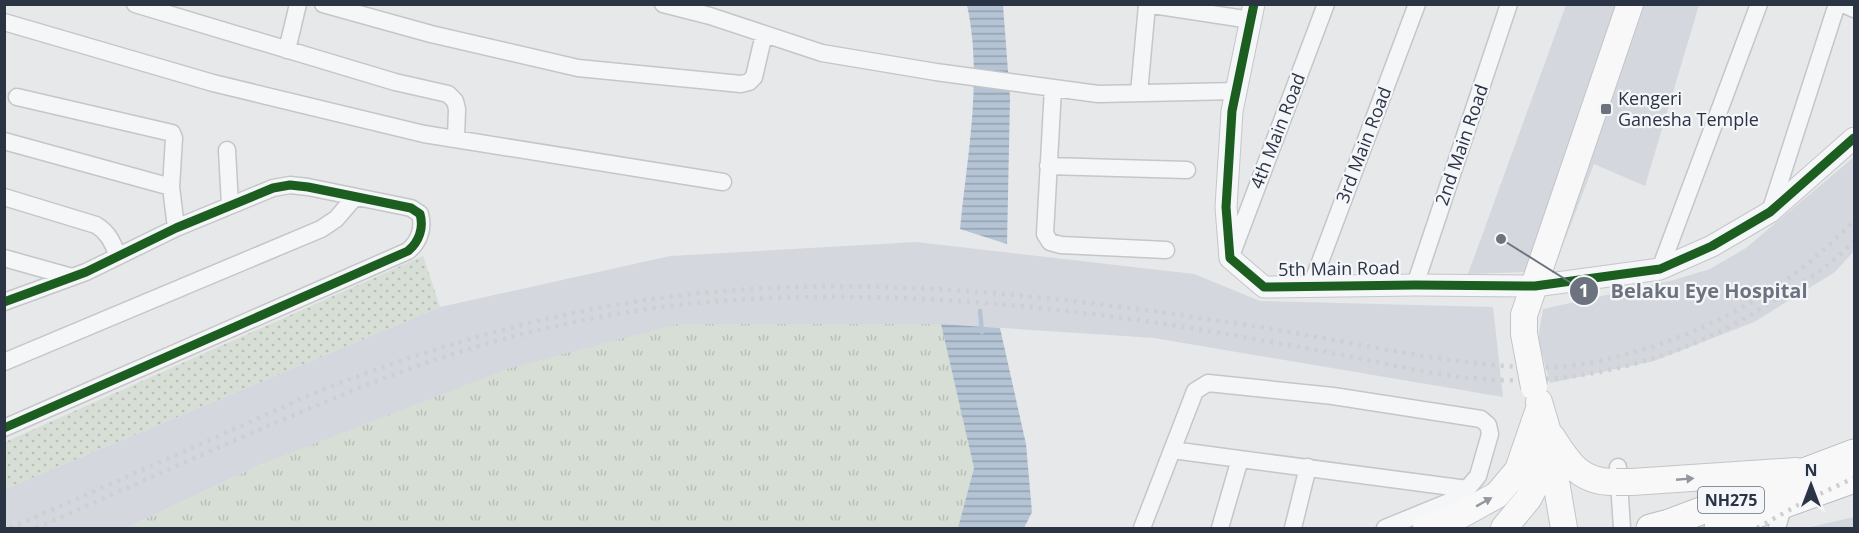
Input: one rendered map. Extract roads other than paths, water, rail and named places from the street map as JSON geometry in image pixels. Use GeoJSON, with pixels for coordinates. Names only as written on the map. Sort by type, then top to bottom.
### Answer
{"type":"FeatureCollection","features":[{"type":"Feature","properties":{"kind":"highway","name":"NH275"},"geometry":{"type":"LineString","coordinates":[[1663,527],[1854,453]]}},
{"type":"Feature","properties":{"kind":"highway","name":"NH275"},"geometry":{"type":"LineString","coordinates":[[1718,528],[1781,516],[1854,478]]}},
{"type":"Feature","properties":{"kind":"main road"},"geometry":{"type":"LineString","coordinates":[[1564,528],[1546,473],[1540,407],[1524,334],[1524,315],[1630,4]]}},
{"type":"Feature","properties":{"kind":"main road"},"geometry":{"type":"LineString","coordinates":[[1504,528],[1546,473],[1540,407]]}},
{"type":"Feature","properties":{"kind":"main road"},"geometry":{"type":"LineString","coordinates":[[1434,525],[1457,517],[1497,495],[1546,473],[1582,475],[1606,483],[1652,482],[1811,470]]}},
{"type":"Feature","properties":{"kind":"street"},"geometry":{"type":"LineString","coordinates":[[135,4],[395,82],[448,94],[455,101],[457,109],[456,139]]}},
{"type":"Feature","properties":{"kind":"street"},"geometry":{"type":"LineString","coordinates":[[287,50],[298,4]]}},
{"type":"Feature","properties":{"kind":"street"},"geometry":{"type":"LineString","coordinates":[[323,4],[431,34],[578,68],[741,84],[749,82],[754,77],[764,34]]}},
{"type":"Feature","properties":{"kind":"street"},"geometry":{"type":"LineString","coordinates":[[663,4],[695,8],[764,34],[837,56],[1098,94],[1236,91]]}},
{"type":"Feature","properties":{"kind":"street","name":"4th Main Road"},"geometry":{"type":"LineString","coordinates":[[1230,258],[1326,4]]}},
{"type":"Feature","properties":{"kind":"street","name":"3rd Main Road"},"geometry":{"type":"LineString","coordinates":[[1311,286],[1417,4]]}},
{"type":"Feature","properties":{"kind":"street","name":"2nd Main Road"},"geometry":{"type":"LineString","coordinates":[[1414,285],[1509,4]]}},
{"type":"Feature","properties":{"kind":"street"},"geometry":{"type":"LineString","coordinates":[[1660,268],[1759,4]]}},
{"type":"Feature","properties":{"kind":"street"},"geometry":{"type":"LineString","coordinates":[[1770,212],[1838,4]]}},
{"type":"Feature","properties":{"kind":"street"},"geometry":{"type":"LineString","coordinates":[[1843,4],[1854,9]]}},
{"type":"Feature","properties":{"kind":"street"},"geometry":{"type":"LineString","coordinates":[[1139,93],[1147,5],[1253,12],[1232,111],[1226,207],[1230,258]]}},
{"type":"Feature","properties":{"kind":"street"},"geometry":{"type":"LineString","coordinates":[[4,22],[213,83],[424,134],[723,182]]}},
{"type":"Feature","properties":{"kind":"street"},"geometry":{"type":"LineString","coordinates":[[1053,88],[1045,234],[1050,242],[1061,245],[1166,250]]}},
{"type":"Feature","properties":{"kind":"street"},"geometry":{"type":"LineString","coordinates":[[17,97],[172,133],[174,138],[171,187],[176,228]]}},
{"type":"Feature","properties":{"kind":"street","name":"5th Main Road"},"geometry":{"type":"LineString","coordinates":[[1230,258],[1264,287],[1535,286],[1660,268],[1712,246],[1770,212],[1854,138]]}},
{"type":"Feature","properties":{"kind":"street"},"geometry":{"type":"LineString","coordinates":[[4,141],[171,187]]}},
{"type":"Feature","properties":{"kind":"street"},"geometry":{"type":"LineString","coordinates":[[227,150],[230,205]]}},
{"type":"Feature","properties":{"kind":"street"},"geometry":{"type":"LineString","coordinates":[[1048,166],[1187,171]]}},
{"type":"Feature","properties":{"kind":"street"},"geometry":{"type":"LineString","coordinates":[[4,302],[94,268],[176,228],[273,188],[290,185],[308,187],[411,208],[420,214],[423,222],[417,244],[408,251],[4,428]]}},
{"type":"Feature","properties":{"kind":"street"},"geometry":{"type":"LineString","coordinates":[[4,362],[321,229],[336,219],[355,196]]}},
{"type":"Feature","properties":{"kind":"street"},"geometry":{"type":"LineString","coordinates":[[4,197],[96,225],[105,230],[118,256]]}},
{"type":"Feature","properties":{"kind":"street"},"geometry":{"type":"LineString","coordinates":[[4,258],[72,277]]}},
{"type":"Feature","properties":{"kind":"street"},"geometry":{"type":"LineString","coordinates":[[1142,528],[1195,391],[1208,383],[1333,396],[1481,419],[1488,425],[1490,435],[1478,476],[1467,489],[1456,499],[1385,528]]}},
{"type":"Feature","properties":{"kind":"street"},"geometry":{"type":"LineString","coordinates":[[1172,450],[1467,489]]}},
{"type":"Feature","properties":{"kind":"street"},"geometry":{"type":"LineString","coordinates":[[1220,528],[1240,459]]}},
{"type":"Feature","properties":{"kind":"street"},"geometry":{"type":"LineString","coordinates":[[1293,528],[1308,467]]}},
{"type":"Feature","properties":{"kind":"street"},"geometry":{"type":"LineString","coordinates":[[1618,467],[1622,528]]}},
{"type":"Feature","properties":{"kind":"water"},"geometry":{"type":"Polygon","coordinates":[[[967,5],[1003,5],[1010,98],[1007,244],[960,229],[974,89],[972,33],[967,5]]]}},
{"type":"Feature","properties":{"kind":"water"},"geometry":{"type":"Polygon","coordinates":[[[941,324],[1000,328],[1026,444],[1032,512],[1024,528],[958,528],[974,468],[941,324]]]}},
{"type":"Feature","properties":{"kind":"waterway"},"geometry":{"type":"LineString","coordinates":[[980,311],[982,332]]}},
{"type":"Feature","properties":{"kind":"railway"},"geometry":{"type":"LineString","coordinates":[[10,528],[304,397],[394,363],[486,334],[581,311],[629,303],[725,291],[793,287],[929,289],[996,293],[1199,318],[1442,359],[1482,364],[1554,367],[1583,364],[1640,351],[1722,318],[1796,273],[1854,222]]}},
{"type":"Feature","properties":{"kind":"railway"},"geometry":{"type":"LineString","coordinates":[[36,528],[263,428],[410,368],[538,330],[648,309],[721,301],[831,297],[995,304],[1159,323],[1441,374],[1479,379],[1533,380],[1568,377],[1636,364],[1701,340],[1732,325],[1798,286],[1854,241]]}},
{"type":"Feature","properties":{"kind":"railway"},"geometry":{"type":"LineString","coordinates":[[1757,528],[1809,499],[1854,478]]}},
{"type":"Feature","properties":{"kind":"place","name":"Kengeri Ganesha Temple"},"geometry":{"type":"Point","coordinates":[1606,109]}},
{"type":"Feature","properties":{"kind":"place","name":"Belaku Eye Hospital"},"geometry":{"type":"Point","coordinates":[1501,239]}}]}
